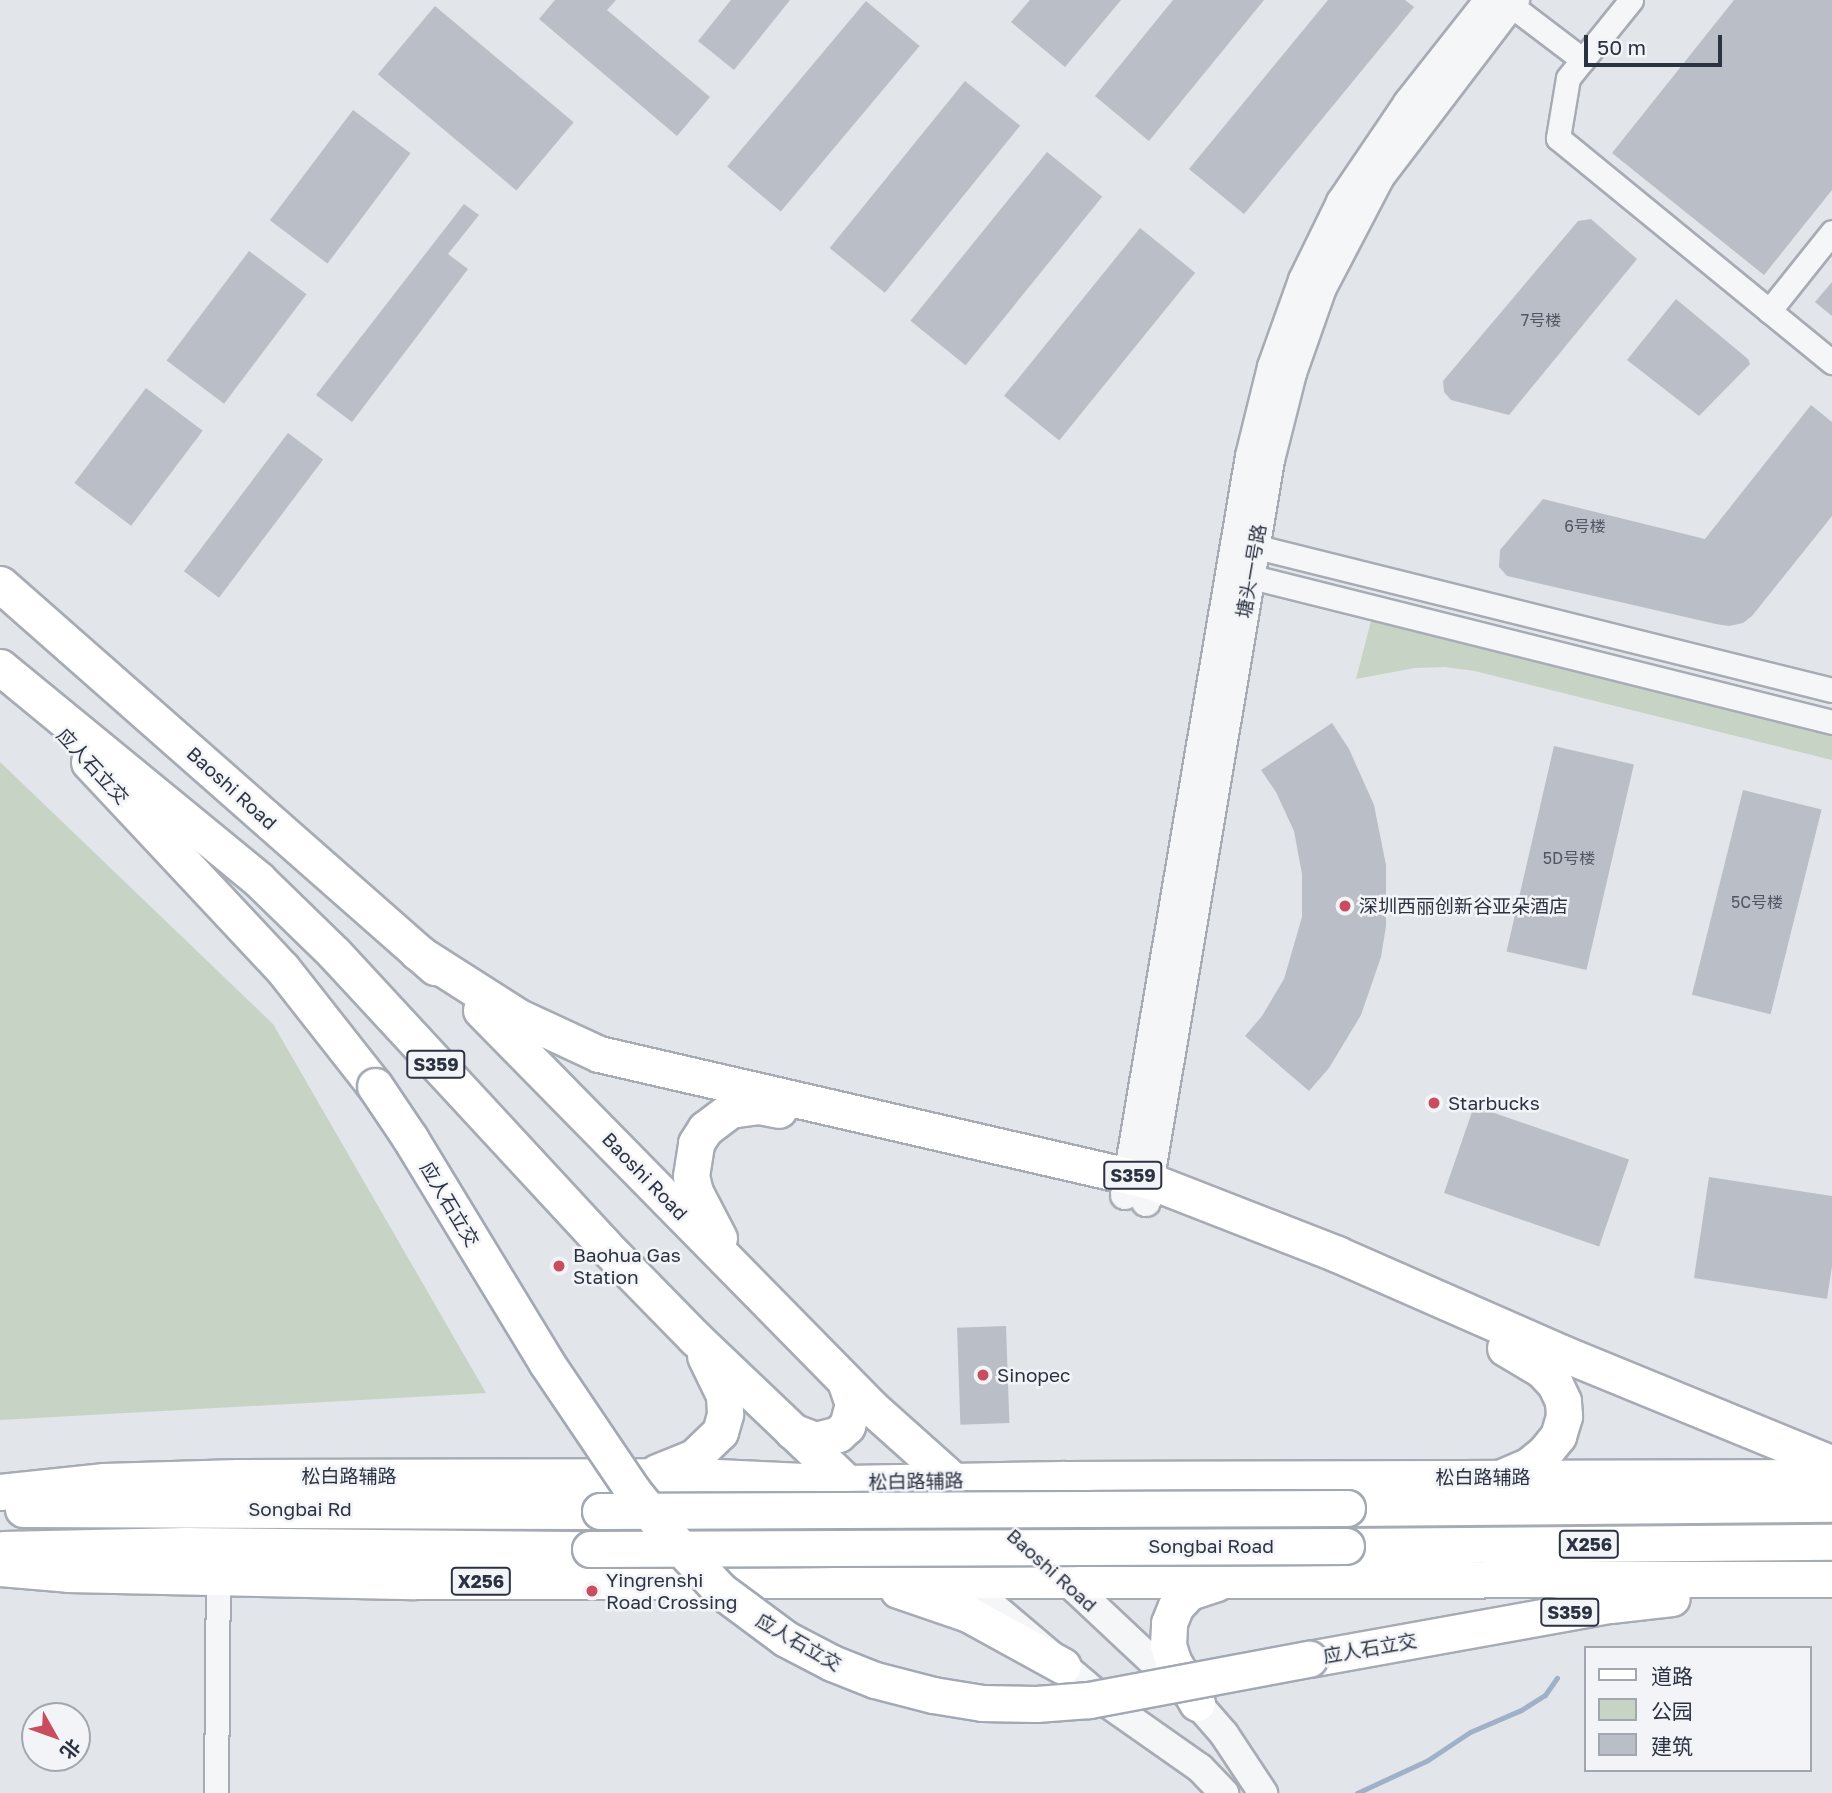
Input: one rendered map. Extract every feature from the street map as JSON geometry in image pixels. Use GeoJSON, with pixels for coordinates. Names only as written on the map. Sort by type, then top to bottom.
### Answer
{"type":"FeatureCollection","features":[{"type":"Feature","properties":{"kind":"main road","name":"Baoshi Road"},"geometry":{"type":"LineString","coordinates":[[0,584],[417,952],[544,1071],[845,1381],[951,1480],[1067,1581]]}},
{"type":"Feature","properties":{"kind":"main road","name":"S359"},"geometry":{"type":"LineString","coordinates":[[2,668],[260,880],[334,953],[604,1245],[695,1338],[847,1483],[961,1580],[1832,1580]]}},
{"type":"Feature","properties":{"kind":"main road","name":"应人石立交"},"geometry":{"type":"LineString","coordinates":[[2,668],[282,968],[375,1086],[545,1362],[633,1491],[665,1531],[720,1590],[786,1639],[832,1664],[875,1680],[933,1695],[982,1703],[1036,1704],[1089,1700],[1610,1605],[1832,1580]]}},
{"type":"Feature","properties":{"kind":"main road","name":"S359"},"geometry":{"type":"LineString","coordinates":[[417,952],[517,1016],[599,1054],[1138,1188],[1337,1254],[1562,1353],[1832,1464]]}},
{"type":"Feature","properties":{"kind":"main road"},"geometry":{"type":"LineString","coordinates":[[755,1290],[714,1230],[695,1192],[691,1176],[696,1143],[705,1129],[730,1110],[744,1107],[772,1108],[1138,1188],[1508,1349],[1542,1370],[1555,1384],[1563,1401],[1564,1416],[1558,1436],[1545,1452],[1528,1466],[1502,1477]]}},
{"type":"Feature","properties":{"kind":"main road"},"geometry":{"type":"LineString","coordinates":[[645,1475],[694,1457],[709,1446],[720,1432],[725,1414],[724,1395],[695,1338]]}},
{"type":"Feature","properties":{"kind":"main road"},"geometry":{"type":"LineString","coordinates":[[792,1431],[816,1440],[838,1434],[847,1426],[853,1404],[845,1381]]}},
{"type":"Feature","properties":{"kind":"main road"},"geometry":{"type":"LineString","coordinates":[[639,1581],[656,1578],[675,1568],[686,1555],[692,1539],[693,1521],[687,1505],[677,1491],[645,1475]]}},
{"type":"Feature","properties":{"kind":"main road","name":"松白路辅路"},"geometry":{"type":"LineString","coordinates":[[0,1492],[104,1481],[175,1478],[645,1475],[847,1483],[1228,1478],[1832,1477]]}},
{"type":"Feature","properties":{"kind":"main road"},"geometry":{"type":"LineString","coordinates":[[1227,1581],[1210,1576],[1196,1566],[1187,1553],[1182,1538],[1182,1521],[1193,1499],[1212,1484],[1228,1478]]}},
{"type":"Feature","properties":{"kind":"main road","name":"Songbai Road"},"geometry":{"type":"LineString","coordinates":[[600,1511],[1832,1504]]}},
{"type":"Feature","properties":{"kind":"main road","name":"Songbai Rd"},"geometry":{"type":"LineString","coordinates":[[0,1509],[600,1511]]}},
{"type":"Feature","properties":{"kind":"main road","name":"Songbai Road"},"geometry":{"type":"LineString","coordinates":[[590,1549],[1832,1542]]}},
{"type":"Feature","properties":{"kind":"main road","name":"Songbai Rd"},"geometry":{"type":"LineString","coordinates":[[0,1550],[185,1545],[590,1549]]}},
{"type":"Feature","properties":{"kind":"main road","name":"X256"},"geometry":{"type":"LineString","coordinates":[[0,1568],[68,1574],[218,1577],[639,1581],[961,1580]]}},
{"type":"Feature","properties":{"kind":"main road"},"geometry":{"type":"LineString","coordinates":[[868,1581],[968,1614],[1063,1666]]}},
{"type":"Feature","properties":{"kind":"main road"},"geometry":{"type":"LineString","coordinates":[[1197,1703],[1173,1661],[1168,1645],[1169,1623],[1176,1606],[1189,1592],[1202,1586],[1227,1581]]}},
{"type":"Feature","properties":{"kind":"street"},"geometry":{"type":"LineString","coordinates":[[1631,0],[1568,78],[1558,138],[1832,362]]}},
{"type":"Feature","properties":{"kind":"street"},"geometry":{"type":"LineString","coordinates":[[1505,1],[1583,60]]}},
{"type":"Feature","properties":{"kind":"street","name":"塘头一号路"},"geometry":{"type":"LineString","coordinates":[[1138,1188],[1245,544],[1261,405],[1286,323],[1314,254],[1363,166],[1505,1]]}},
{"type":"Feature","properties":{"kind":"street"},"geometry":{"type":"LineString","coordinates":[[1769,311],[1832,232]]}},
{"type":"Feature","properties":{"kind":"street"},"geometry":{"type":"LineString","coordinates":[[1245,544],[1832,690]]}},
{"type":"Feature","properties":{"kind":"street"},"geometry":{"type":"LineString","coordinates":[[1240,574],[1832,722]]}},
{"type":"Feature","properties":{"kind":"street"},"geometry":{"type":"LineString","coordinates":[[216,1793],[218,1577]]}},
{"type":"Feature","properties":{"kind":"street"},"geometry":{"type":"LineString","coordinates":[[961,1580],[1137,1727],[1200,1768],[1224,1793]]}},
{"type":"Feature","properties":{"kind":"street","name":"Baoshi Road"},"geometry":{"type":"LineString","coordinates":[[1067,1581],[1197,1703],[1224,1734],[1263,1793]]}},
{"type":"Feature","properties":{"kind":"green space"},"geometry":{"type":"Polygon","coordinates":[[[1371,621],[1832,736],[1832,760],[1475,671],[1445,667],[1415,668],[1356,679],[1371,621]]]}},
{"type":"Feature","properties":{"kind":"green space"},"geometry":{"type":"Polygon","coordinates":[[[0,762],[273,1024],[486,1393],[0,1420],[0,762]]]}},
{"type":"Feature","properties":{"kind":"building"},"geometry":{"type":"Polygon","coordinates":[[[555,0],[616,0],[607,10],[710,97],[677,136],[539,19],[555,0]]]}},
{"type":"Feature","properties":{"kind":"building"},"geometry":{"type":"Polygon","coordinates":[[[731,0],[790,0],[734,70],[698,41],[731,0]]]}},
{"type":"Feature","properties":{"kind":"building"},"geometry":{"type":"Polygon","coordinates":[[[1030,0],[1121,0],[1065,67],[1011,22],[1030,0]]]}},
{"type":"Feature","properties":{"kind":"building"},"geometry":{"type":"Polygon","coordinates":[[[1173,0],[1264,0],[1149,141],[1095,96],[1173,0]]]}},
{"type":"Feature","properties":{"kind":"building"},"geometry":{"type":"Polygon","coordinates":[[[1328,0],[1405,0],[1414,7],[1244,214],[1189,169],[1328,0]]]}},
{"type":"Feature","properties":{"kind":"building"},"geometry":{"type":"Polygon","coordinates":[[[1734,0],[1832,0],[1832,190],[1764,275],[1612,153],[1734,0]]]}},
{"type":"Feature","properties":{"kind":"building"},"geometry":{"type":"Polygon","coordinates":[[[866,1],[920,46],[781,211],[727,166],[866,1]]]}},
{"type":"Feature","properties":{"kind":"building"},"geometry":{"type":"Polygon","coordinates":[[[435,6],[574,122],[516,191],[378,74],[435,6]]]}},
{"type":"Feature","properties":{"kind":"building"},"geometry":{"type":"Polygon","coordinates":[[[965,81],[1020,126],[885,293],[830,248],[965,81]]]}},
{"type":"Feature","properties":{"kind":"building"},"geometry":{"type":"Polygon","coordinates":[[[353,110],[411,153],[327,264],[270,220],[353,110]]]}},
{"type":"Feature","properties":{"kind":"building"},"geometry":{"type":"Polygon","coordinates":[[[1047,152],[1102,197],[966,365],[910,321],[1047,152]]]}},
{"type":"Feature","properties":{"kind":"building"},"geometry":{"type":"Polygon","coordinates":[[[464,204],[479,215],[448,254],[468,269],[352,422],[316,395],[464,204]]]}},
{"type":"Feature","properties":{"kind":"building"},"geometry":{"type":"Polygon","coordinates":[[[1591,219],[1637,259],[1509,415],[1451,400],[1444,392],[1443,381],[1578,221],[1591,219]]]}},
{"type":"Feature","properties":{"kind":"building"},"geometry":{"type":"Polygon","coordinates":[[[1140,228],[1195,273],[1059,441],[1004,396],[1140,228]]]}},
{"type":"Feature","properties":{"kind":"building"},"geometry":{"type":"Polygon","coordinates":[[[249,251],[307,294],[224,404],[167,360],[249,251]]]}},
{"type":"Feature","properties":{"kind":"building"},"geometry":{"type":"Polygon","coordinates":[[[1832,282],[1832,316],[1815,302],[1832,282]]]}},
{"type":"Feature","properties":{"kind":"building"},"geometry":{"type":"Polygon","coordinates":[[[1676,299],[1748,359],[1750,364],[1699,416],[1627,360],[1676,299]]]}},
{"type":"Feature","properties":{"kind":"building"},"geometry":{"type":"Polygon","coordinates":[[[146,388],[203,431],[131,526],[74,483],[146,388]]]}},
{"type":"Feature","properties":{"kind":"building"},"geometry":{"type":"Polygon","coordinates":[[[1811,405],[1832,422],[1832,516],[1752,616],[1743,623],[1729,626],[1716,624],[1507,576],[1499,567],[1500,550],[1543,499],[1705,539],[1811,405]]]}},
{"type":"Feature","properties":{"kind":"building"},"geometry":{"type":"Polygon","coordinates":[[[288,433],[323,459],[219,598],[184,571],[288,433]]]}},
{"type":"Feature","properties":{"kind":"building","name":"深圳西丽创新谷亚朵酒店"},"geometry":{"type":"Polygon","coordinates":[[[1332,723],[1349,749],[1374,805],[1386,865],[1386,926],[1381,957],[1361,1015],[1329,1068],[1309,1091],[1245,1036],[1262,1016],[1284,979],[1302,917],[1302,874],[1294,831],[1276,792],[1261,770],[1332,723]]]}},
{"type":"Feature","properties":{"kind":"building"},"geometry":{"type":"Polygon","coordinates":[[[1554,746],[1634,764],[1586,970],[1507,952],[1554,746]]]}},
{"type":"Feature","properties":{"kind":"building"},"geometry":{"type":"Polygon","coordinates":[[[1743,790],[1822,810],[1771,1014],[1692,995],[1743,790]]]}},
{"type":"Feature","properties":{"kind":"building"},"geometry":{"type":"Polygon","coordinates":[[[1474,1106],[1629,1159],[1599,1246],[1444,1193],[1474,1106]]]}},
{"type":"Feature","properties":{"kind":"building"},"geometry":{"type":"Polygon","coordinates":[[[1709,1177],[1832,1196],[1832,1266],[1827,1299],[1694,1278],[1709,1177]]]}},
{"type":"Feature","properties":{"kind":"building","name":"Sinopec"},"geometry":{"type":"Polygon","coordinates":[[[1006,1326],[1009,1423],[960,1425],[957,1328],[1006,1326]]]}},
{"type":"Feature","properties":{"kind":"waterway"},"geometry":{"type":"LineString","coordinates":[[1357,1793],[1428,1760],[1470,1732],[1521,1710],[1545,1695],[1557,1678]]}},
{"type":"Feature","properties":{"kind":"place","name":"深圳西丽创新谷亚朵酒店"},"geometry":{"type":"Point","coordinates":[1345,906]}},
{"type":"Feature","properties":{"kind":"place","name":"Starbucks"},"geometry":{"type":"Point","coordinates":[1434,1103]}},
{"type":"Feature","properties":{"kind":"place","name":"Baohua Gas Station"},"geometry":{"type":"Point","coordinates":[559,1266]}},
{"type":"Feature","properties":{"kind":"place","name":"Sinopec"},"geometry":{"type":"Point","coordinates":[983,1375]}},
{"type":"Feature","properties":{"kind":"place","name":"Yingrenshi Road Crossing"},"geometry":{"type":"Point","coordinates":[592,1591]}}]}
